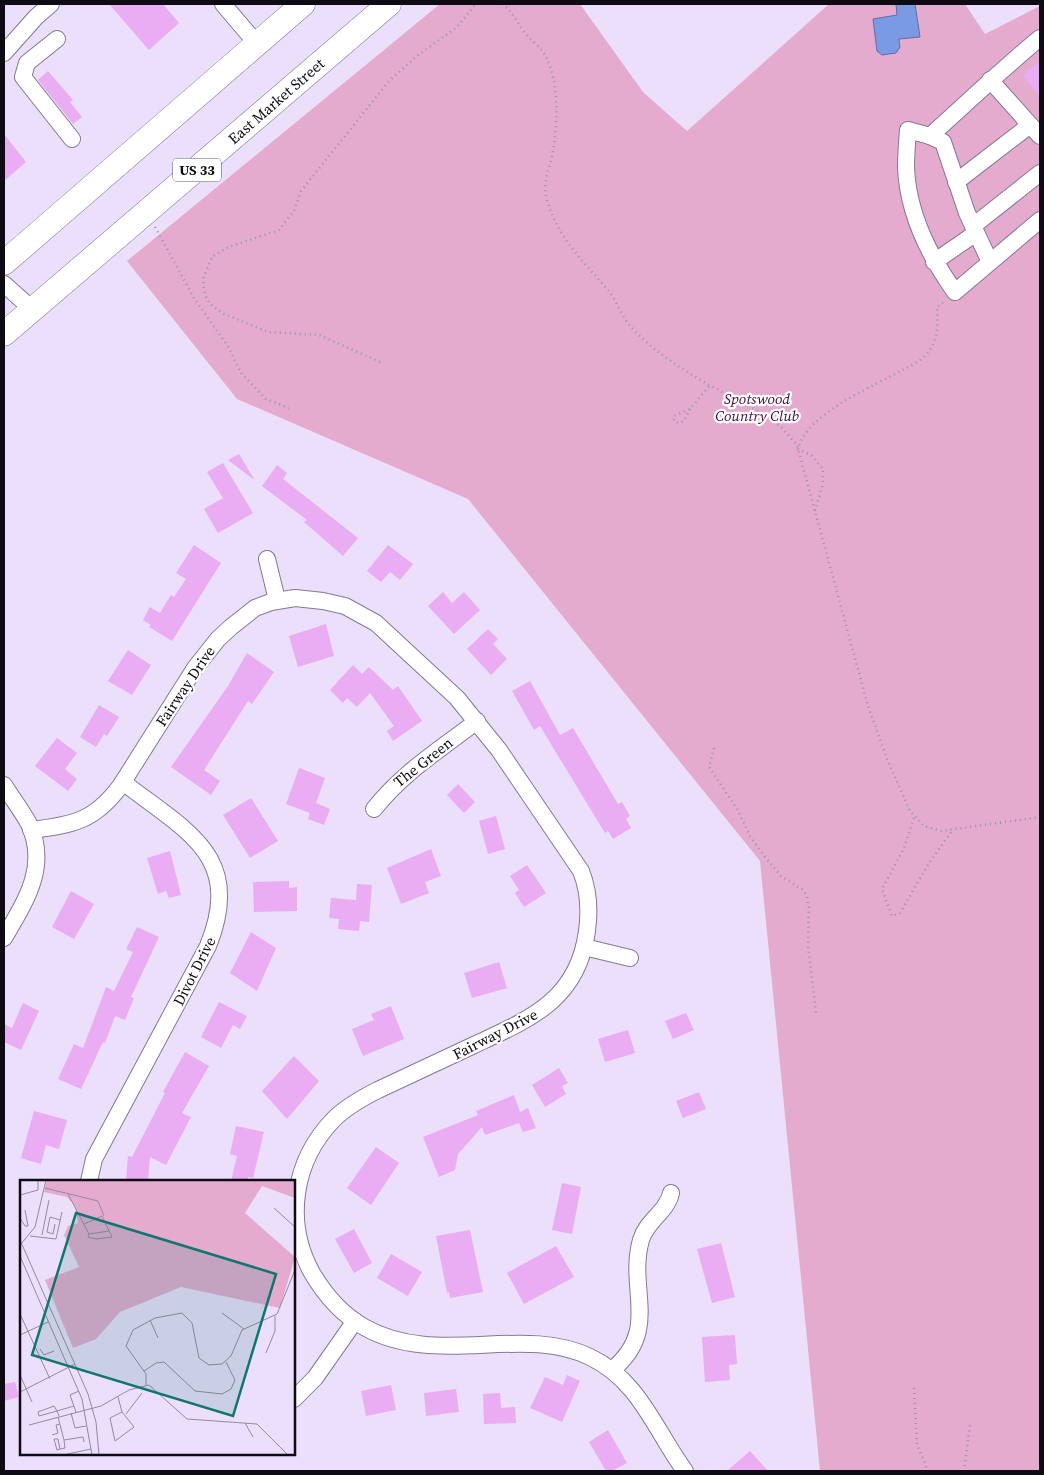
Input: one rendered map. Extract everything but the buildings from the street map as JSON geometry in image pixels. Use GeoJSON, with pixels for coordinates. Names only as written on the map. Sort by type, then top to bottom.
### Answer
{"type":"FeatureCollection","features":[{"type":"Feature","properties":{"kind":"highway"},"geometry":{"type":"LineString","coordinates":[[4,263],[303,4]]}},
{"type":"Feature","properties":{"kind":"highway","name":"East Market Street"},"geometry":{"type":"LineString","coordinates":[[4,334],[388,4]]}},
{"type":"Feature","properties":{"kind":"street"},"geometry":{"type":"LineString","coordinates":[[4,52],[36,16],[51,4]]}},
{"type":"Feature","properties":{"kind":"street"},"geometry":{"type":"LineString","coordinates":[[223,4],[257,44]]}},
{"type":"Feature","properties":{"kind":"street"},"geometry":{"type":"LineString","coordinates":[[930,136],[990,80],[1040,38]]}},
{"type":"Feature","properties":{"kind":"street"},"geometry":{"type":"LineString","coordinates":[[57,40],[27,62],[22,77],[72,139]]}},
{"type":"Feature","properties":{"kind":"street"},"geometry":{"type":"LineString","coordinates":[[956,182],[1035,130],[990,80]]}},
{"type":"Feature","properties":{"kind":"street"},"geometry":{"type":"LineString","coordinates":[[990,262],[974,230],[942,142],[930,136],[908,130],[906,168],[914,209],[934,262],[954,292],[990,262],[1040,220]]}},
{"type":"Feature","properties":{"kind":"street"},"geometry":{"type":"LineString","coordinates":[[934,262],[1040,173]]}},
{"type":"Feature","properties":{"kind":"street"},"geometry":{"type":"LineString","coordinates":[[4,284],[33,310]]}},
{"type":"Feature","properties":{"kind":"street"},"geometry":{"type":"LineString","coordinates":[[267,559],[277,600]]}},
{"type":"Feature","properties":{"kind":"street","name":"Fairway Drive"},"geometry":{"type":"LineString","coordinates":[[31,830],[61,827],[78,822],[104,804],[123,782],[206,653],[218,639],[248,613],[277,600],[295,598],[334,603],[372,620],[457,698],[477,721],[581,871],[589,900],[589,920],[584,947],[570,981],[557,997],[535,1015],[361,1099],[334,1119],[316,1143],[297,1186],[296,1230],[306,1260],[317,1281],[335,1305],[355,1321],[376,1334],[402,1343],[427,1346],[552,1346],[586,1355],[612,1370],[626,1381],[641,1400],[663,1439],[685,1471]]}},
{"type":"Feature","properties":{"kind":"street","name":"The Green"},"geometry":{"type":"LineString","coordinates":[[374,809],[392,787],[407,773],[477,721]]}},
{"type":"Feature","properties":{"kind":"street","name":"Divot Drive"},"geometry":{"type":"LineString","coordinates":[[89,1180],[94,1159],[208,946],[218,917],[220,901],[218,876],[202,846],[170,818],[123,782]]}},
{"type":"Feature","properties":{"kind":"street"},"geometry":{"type":"LineString","coordinates":[[4,785],[31,830],[38,856],[36,875],[4,938]]}},
{"type":"Feature","properties":{"kind":"street"},"geometry":{"type":"LineString","coordinates":[[584,947],[630,958]]}},
{"type":"Feature","properties":{"kind":"street"},"geometry":{"type":"LineString","coordinates":[[612,1370],[627,1354],[639,1332],[641,1313],[638,1269],[641,1240],[649,1223],[668,1204],[671,1193]]}},
{"type":"Feature","properties":{"kind":"street"},"geometry":{"type":"LineString","coordinates":[[295,1398],[315,1378],[355,1321]]}},
{"type":"Feature","properties":{"kind":"path"},"geometry":{"type":"LineString","coordinates":[[380,362],[349,350],[319,335],[268,332],[236,320],[210,304],[204,290],[204,276],[208,264],[219,252],[272,234],[284,226],[294,211],[301,191],[389,81],[406,64],[457,27],[476,4]]}},
{"type":"Feature","properties":{"kind":"path"},"geometry":{"type":"LineString","coordinates":[[502,4],[511,11],[526,35],[544,53],[550,66],[555,95],[554,139],[545,189],[556,225],[564,239],[608,291],[630,327],[661,355],[771,419],[789,435],[798,449],[868,706],[887,759],[914,817],[930,829],[954,830],[1040,817]]}},
{"type":"Feature","properties":{"kind":"path"},"geometry":{"type":"LineString","coordinates":[[147,213],[194,298],[229,348],[241,373],[266,399],[289,408]]}},
{"type":"Feature","properties":{"kind":"path"},"geometry":{"type":"LineString","coordinates":[[798,449],[800,442],[812,424],[846,401],[923,359],[935,340],[938,323],[937,307],[954,292]]}},
{"type":"Feature","properties":{"kind":"path"},"geometry":{"type":"LineString","coordinates":[[690,409],[674,416],[674,421],[678,423],[684,422],[690,409],[710,385]]}},
{"type":"Feature","properties":{"kind":"path"},"geometry":{"type":"LineString","coordinates":[[798,449],[819,462],[824,469],[823,483],[814,513]]}},
{"type":"Feature","properties":{"kind":"path"},"geometry":{"type":"LineString","coordinates":[[714,748],[709,767],[737,810],[750,836],[781,876],[803,890],[807,896],[809,908],[808,945],[816,1013]]}},
{"type":"Feature","properties":{"kind":"path"},"geometry":{"type":"LineString","coordinates":[[914,817],[904,848],[882,888],[892,916],[900,913],[929,863],[954,830]]}},
{"type":"Feature","properties":{"kind":"path"},"geometry":{"type":"LineString","coordinates":[[914,1388],[917,1444],[928,1471]]}},
{"type":"Feature","properties":{"kind":"path"},"geometry":{"type":"LineString","coordinates":[[964,1471],[970,1424]]}},
{"type":"Feature","properties":{"kind":"green space","name":"Spotswood Country Club"},"geometry":{"type":"Polygon","coordinates":[[[440,4],[580,4],[643,92],[687,131],[829,4],[965,4],[985,34],[1040,6],[1040,1471],[820,1471],[760,861],[468,499],[237,399],[127,261],[440,4]]]}},
{"type":"Feature","properties":{"kind":"water"},"geometry":{"type":"Polygon","coordinates":[[[896,4],[915,4],[920,37],[899,39],[900,47],[896,53],[882,55],[877,51],[873,19],[897,15],[896,4]]]}}]}
